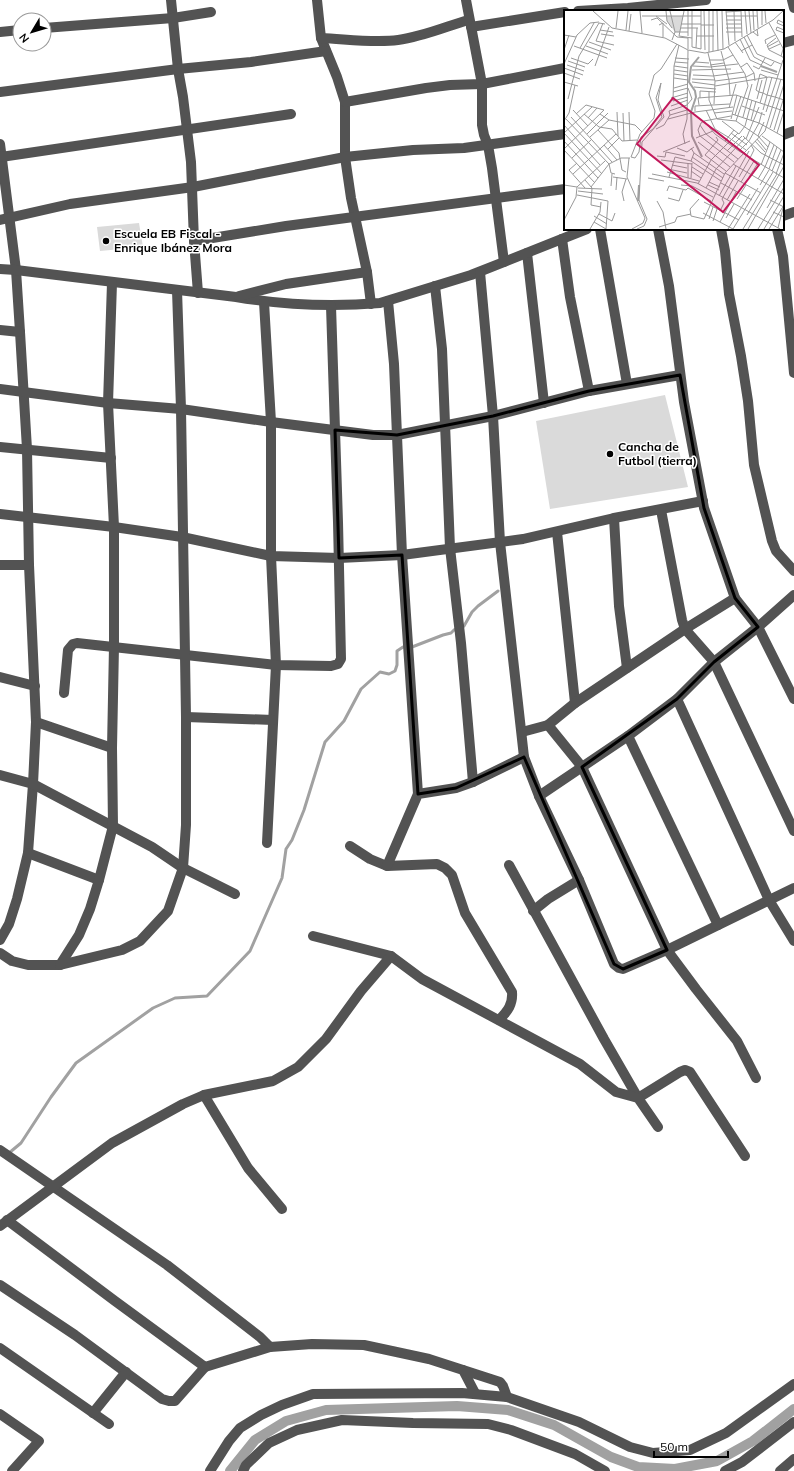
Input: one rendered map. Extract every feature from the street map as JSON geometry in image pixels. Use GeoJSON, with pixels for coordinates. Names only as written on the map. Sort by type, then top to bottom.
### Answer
{"type":"FeatureCollection","features":[{"type":"Feature","properties":{"kind":"street"},"geometry":{"type":"LineString","coordinates":[[171,0],[178,69],[188,129],[193,187],[194,241],[198,293]]}},
{"type":"Feature","properties":{"kind":"street"},"geometry":{"type":"LineString","coordinates":[[317,0],[321,38],[337,77],[344,102],[345,157],[355,217],[367,272],[371,304]]}},
{"type":"Feature","properties":{"kind":"street"},"geometry":{"type":"LineString","coordinates":[[466,0],[482,84],[482,125],[488,145],[504,262]]}},
{"type":"Feature","properties":{"kind":"street"},"geometry":{"type":"LineString","coordinates":[[588,10],[706,0]]}},
{"type":"Feature","properties":{"kind":"street"},"geometry":{"type":"LineString","coordinates":[[787,0],[792,0],[794,8]]}},
{"type":"Feature","properties":{"kind":"street"},"geometry":{"type":"LineString","coordinates":[[52,27],[173,18],[211,12]]}},
{"type":"Feature","properties":{"kind":"street"},"geometry":{"type":"LineString","coordinates":[[321,38],[397,40],[470,24],[564,12]]}},
{"type":"Feature","properties":{"kind":"street"},"geometry":{"type":"LineString","coordinates":[[0,32],[12,31]]}},
{"type":"Feature","properties":{"kind":"street"},"geometry":{"type":"LineString","coordinates":[[784,43],[794,40]]}},
{"type":"Feature","properties":{"kind":"street"},"geometry":{"type":"LineString","coordinates":[[0,92],[178,69],[251,62],[326,51]]}},
{"type":"Feature","properties":{"kind":"street"},"geometry":{"type":"LineString","coordinates":[[344,102],[426,88],[450,85],[482,84],[564,68]]}},
{"type":"Feature","properties":{"kind":"street"},"geometry":{"type":"LineString","coordinates":[[1,162],[188,129],[291,114]]}},
{"type":"Feature","properties":{"kind":"street"},"geometry":{"type":"LineString","coordinates":[[784,135],[794,131]]}},
{"type":"Feature","properties":{"kind":"street"},"geometry":{"type":"LineString","coordinates":[[5,219],[70,204],[193,187],[345,157],[413,150],[464,148],[564,134]]}},
{"type":"Feature","properties":{"kind":"street"},"geometry":{"type":"LineString","coordinates":[[0,144],[5,219],[16,270],[28,449],[29,565],[36,722],[28,852],[17,899],[9,924],[0,940]]}},
{"type":"Feature","properties":{"kind":"street"},"geometry":{"type":"LineString","coordinates":[[194,241],[355,217],[564,189]]}},
{"type":"Feature","properties":{"kind":"street"},"geometry":{"type":"LineString","coordinates":[[784,216],[794,212]]}},
{"type":"Feature","properties":{"kind":"street"},"geometry":{"type":"LineString","coordinates":[[0,270],[16,270],[112,283],[236,297],[264,302],[330,306],[371,304],[480,272],[584,230]]}},
{"type":"Feature","properties":{"kind":"street"},"geometry":{"type":"LineString","coordinates":[[600,230],[627,384]]}},
{"type":"Feature","properties":{"kind":"street"},"geometry":{"type":"LineString","coordinates":[[658,230],[669,286],[684,402],[703,501],[735,598],[758,627],[794,699]]}},
{"type":"Feature","properties":{"kind":"street"},"geometry":{"type":"LineString","coordinates":[[721,230],[725,251],[729,294],[746,386],[754,465],[772,541],[776,551],[791,561],[794,572]]}},
{"type":"Feature","properties":{"kind":"street"},"geometry":{"type":"LineString","coordinates":[[777,230],[783,256],[794,373]]}},
{"type":"Feature","properties":{"kind":"street"},"geometry":{"type":"LineString","coordinates":[[562,239],[570,297],[589,391]]}},
{"type":"Feature","properties":{"kind":"street"},"geometry":{"type":"LineString","coordinates":[[527,253],[544,403]]}},
{"type":"Feature","properties":{"kind":"street"},"geometry":{"type":"LineString","coordinates":[[236,297],[286,284],[367,272]]}},
{"type":"Feature","properties":{"kind":"street"},"geometry":{"type":"LineString","coordinates":[[480,272],[493,416],[500,542],[524,757],[539,796],[579,880],[614,964],[624,969],[667,950],[794,888]]}},
{"type":"Feature","properties":{"kind":"street"},"geometry":{"type":"LineString","coordinates":[[60,965],[79,935],[100,880],[114,826],[112,748],[114,526],[108,403],[112,283]]}},
{"type":"Feature","properties":{"kind":"street"},"geometry":{"type":"LineString","coordinates":[[435,286],[442,349],[450,548],[461,643],[473,782]]}},
{"type":"Feature","properties":{"kind":"street"},"geometry":{"type":"LineString","coordinates":[[0,953],[12,961],[28,964],[60,965],[122,950],[140,941],[168,911],[182,868],[186,825],[186,717],[181,409],[177,290]]}},
{"type":"Feature","properties":{"kind":"street"},"geometry":{"type":"LineString","coordinates":[[386,866],[418,794],[402,555],[394,364],[388,300]]}},
{"type":"Feature","properties":{"kind":"street"},"geometry":{"type":"LineString","coordinates":[[264,302],[271,422],[270,556],[276,665],[266,843]]}},
{"type":"Feature","properties":{"kind":"street"},"geometry":{"type":"LineString","coordinates":[[64,693],[68,650],[77,642],[276,665],[331,666],[338,664],[341,659],[339,558],[330,306]]}},
{"type":"Feature","properties":{"kind":"street"},"geometry":{"type":"LineString","coordinates":[[0,330],[20,332]]}},
{"type":"Feature","properties":{"kind":"street"},"geometry":{"type":"LineString","coordinates":[[0,389],[108,403],[181,409],[373,435],[397,435],[493,416],[589,391],[680,375]]}},
{"type":"Feature","properties":{"kind":"street"},"geometry":{"type":"LineString","coordinates":[[0,447],[110,458]]}},
{"type":"Feature","properties":{"kind":"street"},"geometry":{"type":"LineString","coordinates":[[0,514],[114,526],[182,537],[270,556],[339,558],[402,555],[500,542],[557,532],[614,518],[703,501]]}},
{"type":"Feature","properties":{"kind":"street"},"geometry":{"type":"LineString","coordinates":[[661,510],[685,629],[714,662],[794,831]]}},
{"type":"Feature","properties":{"kind":"street"},"geometry":{"type":"LineString","coordinates":[[614,518],[619,606],[627,668]]}},
{"type":"Feature","properties":{"kind":"street"},"geometry":{"type":"LineString","coordinates":[[557,532],[575,703]]}},
{"type":"Feature","properties":{"kind":"street"},"geometry":{"type":"LineString","coordinates":[[0,565],[29,565]]}},
{"type":"Feature","properties":{"kind":"street"},"geometry":{"type":"LineString","coordinates":[[539,796],[628,736],[677,699],[714,662],[758,627],[794,595]]}},
{"type":"Feature","properties":{"kind":"street"},"geometry":{"type":"LineString","coordinates":[[522,732],[548,725],[575,703],[685,629],[735,598]]}},
{"type":"Feature","properties":{"kind":"street"},"geometry":{"type":"LineString","coordinates":[[0,677],[35,686]]}},
{"type":"Feature","properties":{"kind":"street"},"geometry":{"type":"LineString","coordinates":[[677,699],[769,900],[794,941]]}},
{"type":"Feature","properties":{"kind":"street"},"geometry":{"type":"LineString","coordinates":[[186,717],[273,720]]}},
{"type":"Feature","properties":{"kind":"street"},"geometry":{"type":"LineString","coordinates":[[36,722],[112,748]]}},
{"type":"Feature","properties":{"kind":"street"},"geometry":{"type":"LineString","coordinates":[[548,725],[582,767],[667,950],[738,1042],[756,1078]]}},
{"type":"Feature","properties":{"kind":"street"},"geometry":{"type":"LineString","coordinates":[[628,736],[718,925]]}},
{"type":"Feature","properties":{"kind":"street"},"geometry":{"type":"LineString","coordinates":[[418,794],[456,788],[473,782],[524,757]]}},
{"type":"Feature","properties":{"kind":"street"},"geometry":{"type":"LineString","coordinates":[[0,775],[33,784],[152,847],[182,868],[235,894]]}},
{"type":"Feature","properties":{"kind":"street"},"geometry":{"type":"LineString","coordinates":[[350,846],[370,859],[386,866],[437,864],[445,868],[452,875],[465,913],[512,992],[513,1001],[499,1020]]}},
{"type":"Feature","properties":{"kind":"street"},"geometry":{"type":"LineString","coordinates":[[28,852],[100,880]]}},
{"type":"Feature","properties":{"kind":"street"},"geometry":{"type":"LineString","coordinates":[[509,865],[604,1039],[638,1098],[658,1127]]}},
{"type":"Feature","properties":{"kind":"street"},"geometry":{"type":"LineString","coordinates":[[533,911],[548,899],[579,880]]}},
{"type":"Feature","properties":{"kind":"street"},"geometry":{"type":"LineString","coordinates":[[313,936],[391,956],[422,979],[580,1064],[616,1092],[638,1098],[680,1072],[685,1070],[690,1072],[746,1156]]}},
{"type":"Feature","properties":{"kind":"street"},"geometry":{"type":"LineString","coordinates":[[206,1367],[4,1223],[112,1143],[183,1104],[204,1095],[273,1081],[298,1067],[326,1039],[361,991],[391,956]]}},
{"type":"Feature","properties":{"kind":"street"},"geometry":{"type":"LineString","coordinates":[[204,1095],[248,1168],[282,1209]]}},
{"type":"Feature","properties":{"kind":"street"},"geometry":{"type":"LineString","coordinates":[[0,1150],[167,1265],[270,1347]]}},
{"type":"Feature","properties":{"kind":"street"},"geometry":{"type":"LineString","coordinates":[[0,1285],[75,1335],[162,1399],[169,1402],[175,1400],[206,1367],[270,1347],[312,1344],[364,1345],[429,1359],[500,1382],[507,1397]]}},
{"type":"Feature","properties":{"kind":"street"},"geometry":{"type":"LineString","coordinates":[[0,1348],[109,1424]]}},
{"type":"Feature","properties":{"kind":"street"},"geometry":{"type":"LineString","coordinates":[[464,1370],[475,1393]]}},
{"type":"Feature","properties":{"kind":"street"},"geometry":{"type":"LineString","coordinates":[[93,1413],[126,1372]]}},
{"type":"Feature","properties":{"kind":"street"},"geometry":{"type":"LineString","coordinates":[[210,1471],[229,1441],[240,1428],[261,1415],[282,1405],[313,1394],[475,1393],[507,1397],[579,1422],[630,1447],[653,1453],[690,1450],[738,1424],[794,1384]]}},
{"type":"Feature","properties":{"kind":"street"},"geometry":{"type":"LineString","coordinates":[[0,1414],[39,1442],[12,1471]]}},
{"type":"Feature","properties":{"kind":"street"},"geometry":{"type":"LineString","coordinates":[[243,1471],[246,1465],[269,1443],[297,1430],[342,1420],[488,1424],[511,1430],[575,1454],[605,1471]]}},
{"type":"Feature","properties":{"kind":"street"},"geometry":{"type":"LineString","coordinates":[[725,1471],[742,1462],[794,1422]]}},
{"type":"Feature","properties":{"kind":"street"},"geometry":{"type":"LineString","coordinates":[[780,1471],[794,1459]]}},
{"type":"Feature","properties":{"kind":"highlighted area"},"geometry":{"type":"Polygon","coordinates":[[[680,375],[704,508],[735,598],[758,627],[714,662],[677,699],[582,767],[667,950],[623,969],[614,964],[524,757],[456,788],[418,794],[402,555],[339,558],[335,430],[397,435],[493,416],[589,391],[680,375]]]}},
{"type":"Feature","properties":{"kind":"shaded area"},"geometry":{"type":"Polygon","coordinates":[[[139,223],[143,247],[100,251],[97,227],[139,223]]]}},
{"type":"Feature","properties":{"kind":"shaded area","name":"Cancha de Futbol (tierra)"},"geometry":{"type":"Polygon","coordinates":[[[665,395],[688,487],[550,509],[536,421],[665,395]]]}},
{"type":"Feature","properties":{"kind":"waterway"},"geometry":{"type":"LineString","coordinates":[[9,1153],[21,1143],[51,1097],[76,1063],[153,1008],[175,998],[207,996],[250,951],[282,878],[286,849],[292,840],[304,810],[325,742],[344,721],[361,689],[380,672],[389,674],[395,671],[397,665],[397,651],[403,647],[412,647],[451,633],[454,630],[464,626],[472,612],[498,591]]}},
{"type":"Feature","properties":{"kind":"waterway"},"geometry":{"type":"LineString","coordinates":[[230,1471],[255,1440],[286,1421],[326,1410],[457,1406],[508,1410],[554,1425],[611,1457],[638,1467],[675,1469],[717,1461],[753,1441],[794,1409]]}},
{"type":"Feature","properties":{"kind":"place","name":"Escuela EB Fiscal - Enrique Ibánez Mora"},"geometry":{"type":"Point","coordinates":[106,241]}},
{"type":"Feature","properties":{"kind":"place","name":"Cancha de Futbol (tierra)"},"geometry":{"type":"Point","coordinates":[610,454]}}]}
